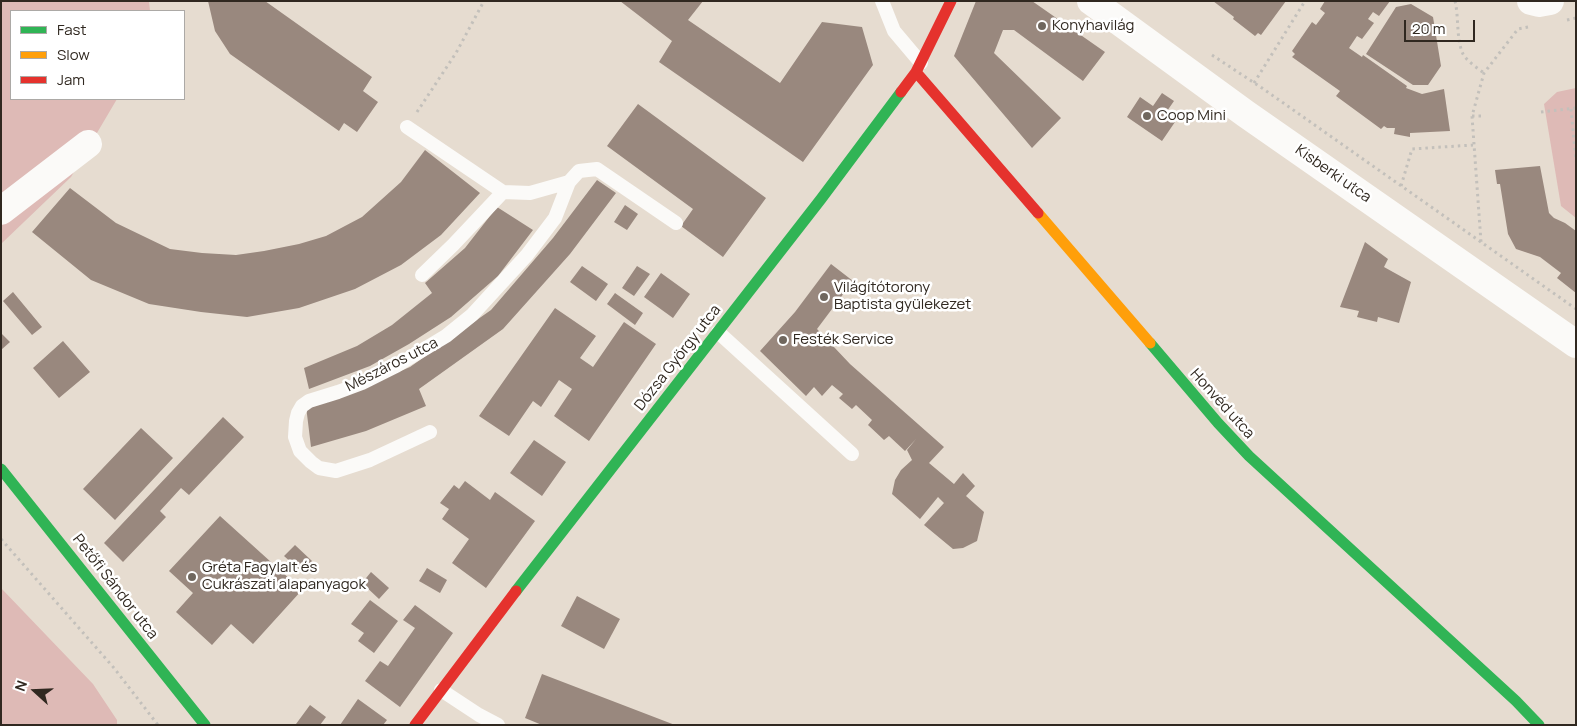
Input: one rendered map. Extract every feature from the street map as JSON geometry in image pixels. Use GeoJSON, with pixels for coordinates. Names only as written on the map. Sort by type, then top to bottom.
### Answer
{"type":"FeatureCollection","features":[{"type":"Feature","properties":{"kind":"street","name":"Dózsa György utca"},"geometry":{"type":"LineString","coordinates":[[415,725],[821,199],[918,68],[951,1]]}},
{"type":"Feature","properties":{"kind":"street","name":"Kisberki utca"},"geometry":{"type":"LineString","coordinates":[[1091,1],[1246,114],[1576,344]]}},
{"type":"Feature","properties":{"kind":"street"},"geometry":{"type":"LineString","coordinates":[[1534,13],[1539,2],[1558,11]]}},
{"type":"Feature","properties":{"kind":"street","name":"Honvéd utca"},"geometry":{"type":"LineString","coordinates":[[918,68],[1218,423],[1249,456],[1509,694],[1539,725]]}},
{"type":"Feature","properties":{"kind":"street"},"geometry":{"type":"LineString","coordinates":[[1,211],[88,144]]}},
{"type":"Feature","properties":{"kind":"street","name":"Petőfi Sándor utca"},"geometry":{"type":"LineString","coordinates":[[1,469],[205,725]]}},
{"type":"Feature","properties":{"kind":"lane"},"geometry":{"type":"LineString","coordinates":[[882,1],[894,31],[918,68]]}},
{"type":"Feature","properties":{"kind":"lane"},"geometry":{"type":"LineString","coordinates":[[406,127],[503,192],[530,193],[569,182],[579,171],[597,169],[676,223]]}},
{"type":"Feature","properties":{"kind":"lane","name":"Mészáros utca"},"geometry":{"type":"LineString","coordinates":[[430,432],[370,460],[336,471],[319,468],[300,451],[295,437],[298,413],[302,406],[309,401],[354,386],[396,366],[446,336],[472,315],[527,255],[554,218],[569,182]]}},
{"type":"Feature","properties":{"kind":"lane"},"geometry":{"type":"LineString","coordinates":[[422,275],[503,192]]}},
{"type":"Feature","properties":{"kind":"lane"},"geometry":{"type":"LineString","coordinates":[[718,332],[852,454]]}},
{"type":"Feature","properties":{"kind":"lane"},"geometry":{"type":"LineString","coordinates":[[441,690],[498,725]]}},
{"type":"Feature","properties":{"kind":"path"},"geometry":{"type":"LineString","coordinates":[[406,127],[435,88],[484,1]]}},
{"type":"Feature","properties":{"kind":"path"},"geometry":{"type":"LineString","coordinates":[[1254,83],[1305,1]]}},
{"type":"Feature","properties":{"kind":"path"},"geometry":{"type":"LineString","coordinates":[[1454,1],[1458,14],[1458,31],[1463,54],[1474,66],[1484,73]]}},
{"type":"Feature","properties":{"kind":"path"},"geometry":{"type":"LineString","coordinates":[[1558,11],[1576,18]]}},
{"type":"Feature","properties":{"kind":"path"},"geometry":{"type":"LineString","coordinates":[[1480,242],[1472,116],[1484,73],[1518,29],[1534,13]]}},
{"type":"Feature","properties":{"kind":"path"},"geometry":{"type":"LineString","coordinates":[[1206,50],[1576,309]]}},
{"type":"Feature","properties":{"kind":"path"},"geometry":{"type":"LineString","coordinates":[[1541,112],[1576,108]]}},
{"type":"Feature","properties":{"kind":"path"},"geometry":{"type":"LineString","coordinates":[[1571,109],[1576,161]]}},
{"type":"Feature","properties":{"kind":"path"},"geometry":{"type":"LineString","coordinates":[[1472,116],[1483,116]]}},
{"type":"Feature","properties":{"kind":"path"},"geometry":{"type":"LineString","coordinates":[[1401,186],[1412,149],[1473,145]]}},
{"type":"Feature","properties":{"kind":"path"},"geometry":{"type":"LineString","coordinates":[[1,539],[114,668],[158,725]]}},
{"type":"Feature","properties":{"kind":"shaded area"},"geometry":{"type":"Polygon","coordinates":[[[1,1],[149,1],[150,10],[10,10],[10,100],[116,100],[71,177],[1,244],[1,1]]]}},
{"type":"Feature","properties":{"kind":"shaded area"},"geometry":{"type":"Polygon","coordinates":[[[1576,88],[1576,218],[1561,206],[1544,104],[1557,92],[1576,88]]]}},
{"type":"Feature","properties":{"kind":"shaded area"},"geometry":{"type":"Polygon","coordinates":[[[1,588],[93,684],[117,720],[117,725],[1,725],[1,588]]]}},
{"type":"Feature","properties":{"kind":"building"},"geometry":{"type":"Polygon","coordinates":[[[208,1],[265,1],[372,77],[363,91],[378,102],[357,132],[344,123],[339,131],[230,54],[215,31],[208,1]]]}},
{"type":"Feature","properties":{"kind":"building"},"geometry":{"type":"Polygon","coordinates":[[[620,1],[703,1],[688,20],[780,83],[822,22],[862,27],[873,65],[803,162],[659,62],[672,41],[620,1]]]}},
{"type":"Feature","properties":{"kind":"building"},"geometry":{"type":"Polygon","coordinates":[[[976,1],[1032,1],[1105,52],[1083,81],[1014,30],[1003,30],[994,53],[1061,118],[1032,148],[954,56],[976,1]]]}},
{"type":"Feature","properties":{"kind":"building"},"geometry":{"type":"Polygon","coordinates":[[[1213,1],[1286,1],[1261,35],[1258,33],[1255,36],[1213,1]]]}},
{"type":"Feature","properties":{"kind":"building"},"geometry":{"type":"Polygon","coordinates":[[[1325,1],[1390,1],[1379,16],[1373,12],[1368,19],[1374,23],[1362,39],[1357,36],[1349,48],[1362,57],[1363,55],[1407,86],[1406,88],[1422,94],[1444,89],[1450,131],[1410,133],[1410,137],[1394,134],[1395,128],[1384,126],[1381,129],[1336,96],[1340,91],[1292,57],[1295,54],[1292,51],[1312,22],[1316,25],[1325,13],[1320,9],[1325,1]]]}},
{"type":"Feature","properties":{"kind":"building"},"geometry":{"type":"Polygon","coordinates":[[[1411,4],[1433,17],[1441,66],[1428,85],[1413,85],[1366,54],[1396,7],[1411,4]]]}},
{"type":"Feature","properties":{"kind":"building","name":"Coop Mini"},"geometry":{"type":"Polygon","coordinates":[[[1162,93],[1174,101],[1165,114],[1175,122],[1162,141],[1127,117],[1140,97],[1153,106],[1162,93]]]}},
{"type":"Feature","properties":{"kind":"building"},"geometry":{"type":"Polygon","coordinates":[[[638,104],[766,198],[723,257],[681,226],[693,209],[607,146],[638,104]]]}},
{"type":"Feature","properties":{"kind":"building"},"geometry":{"type":"Polygon","coordinates":[[[425,150],[480,193],[441,235],[401,265],[355,289],[299,308],[247,317],[149,304],[91,280],[32,232],[70,188],[116,223],[170,249],[236,255],[299,244],[326,236],[362,217],[401,182],[425,150]]]}},
{"type":"Feature","properties":{"kind":"building"},"geometry":{"type":"Polygon","coordinates":[[[1540,166],[1549,213],[1576,231],[1576,293],[1557,278],[1561,273],[1540,257],[1516,249],[1508,234],[1500,184],[1497,184],[1495,170],[1540,166]]]}},
{"type":"Feature","properties":{"kind":"building"},"geometry":{"type":"Polygon","coordinates":[[[597,180],[616,193],[570,254],[503,329],[419,389],[426,406],[366,431],[311,447],[306,406],[352,392],[410,367],[491,310],[553,238],[597,180]]]}},
{"type":"Feature","properties":{"kind":"building"},"geometry":{"type":"Polygon","coordinates":[[[625,205],[638,214],[627,230],[614,222],[625,205]]]}},
{"type":"Feature","properties":{"kind":"building"},"geometry":{"type":"Polygon","coordinates":[[[497,207],[533,230],[498,276],[451,317],[409,344],[370,366],[309,389],[304,368],[357,346],[392,325],[432,293],[425,283],[465,248],[497,207]]]}},
{"type":"Feature","properties":{"kind":"building"},"geometry":{"type":"Polygon","coordinates":[[[1365,242],[1388,259],[1384,267],[1411,282],[1399,323],[1378,317],[1377,322],[1357,317],[1359,311],[1340,307],[1365,242]]]}},
{"type":"Feature","properties":{"kind":"building"},"geometry":{"type":"Polygon","coordinates":[[[831,264],[853,281],[817,329],[850,364],[944,447],[929,463],[954,484],[963,473],[975,486],[966,496],[984,512],[977,541],[963,548],[953,549],[924,525],[944,503],[938,497],[920,519],[892,494],[895,480],[901,470],[912,460],[907,450],[916,439],[905,451],[889,436],[884,440],[868,425],[872,420],[856,405],[852,409],[839,398],[843,394],[832,385],[822,396],[814,387],[806,396],[760,351],[795,312],[831,264]]]}},
{"type":"Feature","properties":{"kind":"building"},"geometry":{"type":"Polygon","coordinates":[[[582,266],[608,284],[596,301],[570,282],[582,266]]]}},
{"type":"Feature","properties":{"kind":"building"},"geometry":{"type":"Polygon","coordinates":[[[637,266],[650,274],[634,296],[622,288],[637,266]]]}},
{"type":"Feature","properties":{"kind":"building"},"geometry":{"type":"Polygon","coordinates":[[[661,273],[690,294],[673,318],[644,297],[661,273]]]}},
{"type":"Feature","properties":{"kind":"building"},"geometry":{"type":"Polygon","coordinates":[[[13,292],[42,327],[32,335],[3,301],[13,292]]]}},
{"type":"Feature","properties":{"kind":"building"},"geometry":{"type":"Polygon","coordinates":[[[615,293],[643,313],[635,325],[607,304],[615,293]]]}},
{"type":"Feature","properties":{"kind":"building"},"geometry":{"type":"Polygon","coordinates":[[[555,308],[596,336],[580,358],[593,367],[624,322],[656,344],[589,441],[554,416],[572,389],[559,380],[541,407],[533,401],[509,436],[479,416],[555,308]]]}},
{"type":"Feature","properties":{"kind":"building"},"geometry":{"type":"Polygon","coordinates":[[[1,333],[10,342],[1,350],[1,333]]]}},
{"type":"Feature","properties":{"kind":"building"},"geometry":{"type":"Polygon","coordinates":[[[63,341],[90,372],[59,398],[33,368],[63,341]]]}},
{"type":"Feature","properties":{"kind":"building"},"geometry":{"type":"Polygon","coordinates":[[[223,417],[244,437],[189,495],[181,488],[160,511],[166,517],[123,562],[104,543],[223,417]]]}},
{"type":"Feature","properties":{"kind":"building"},"geometry":{"type":"Polygon","coordinates":[[[141,428],[173,458],[115,520],[83,489],[141,428]]]}},
{"type":"Feature","properties":{"kind":"building"},"geometry":{"type":"Polygon","coordinates":[[[534,440],[566,462],[542,496],[510,473],[534,440]]]}},
{"type":"Feature","properties":{"kind":"building"},"geometry":{"type":"Polygon","coordinates":[[[465,481],[490,500],[495,492],[535,521],[486,588],[452,563],[469,539],[442,519],[449,509],[440,503],[454,485],[459,489],[465,481]]]}},
{"type":"Feature","properties":{"kind":"building"},"geometry":{"type":"Polygon","coordinates":[[[220,516],[302,590],[253,644],[231,624],[212,645],[176,612],[193,593],[169,571],[220,516]]]}},
{"type":"Feature","properties":{"kind":"building"},"geometry":{"type":"Polygon","coordinates":[[[295,545],[312,561],[302,572],[284,556],[295,545]]]}},
{"type":"Feature","properties":{"kind":"building"},"geometry":{"type":"Polygon","coordinates":[[[427,568],[447,580],[440,593],[419,581],[427,568]]]}},
{"type":"Feature","properties":{"kind":"building"},"geometry":{"type":"Polygon","coordinates":[[[371,572],[389,588],[379,599],[362,583],[371,572]]]}},
{"type":"Feature","properties":{"kind":"building"},"geometry":{"type":"Polygon","coordinates":[[[577,596],[620,619],[604,649],[561,626],[577,596]]]}},
{"type":"Feature","properties":{"kind":"building"},"geometry":{"type":"Polygon","coordinates":[[[370,600],[398,621],[374,653],[358,641],[364,633],[351,624],[370,600]]]}},
{"type":"Feature","properties":{"kind":"building"},"geometry":{"type":"Polygon","coordinates":[[[415,605],[453,633],[400,707],[365,681],[380,661],[388,666],[415,628],[403,620],[415,605]]]}},
{"type":"Feature","properties":{"kind":"building"},"geometry":{"type":"Polygon","coordinates":[[[542,674],[675,725],[542,725],[525,718],[542,674]]]}},
{"type":"Feature","properties":{"kind":"building"},"geometry":{"type":"Polygon","coordinates":[[[358,699],[387,720],[383,725],[340,725],[358,699]]]}},
{"type":"Feature","properties":{"kind":"building"},"geometry":{"type":"Polygon","coordinates":[[[310,705],[326,717],[320,725],[297,725],[296,724],[310,705]]]}},
{"type":"Feature","properties":{"kind":"traffic: fast"},"geometry":{"type":"LineString","coordinates":[[516,591],[821,199],[901,92]]}},
{"type":"Feature","properties":{"kind":"traffic: fast"},"geometry":{"type":"LineString","coordinates":[[1150,343],[1218,423],[1249,456],[1516,701],[1539,725]]}},
{"type":"Feature","properties":{"kind":"traffic: fast"},"geometry":{"type":"LineString","coordinates":[[1,469],[205,725]]}},
{"type":"Feature","properties":{"kind":"traffic: slow"},"geometry":{"type":"LineString","coordinates":[[1038,213],[1150,343]]}},
{"type":"Feature","properties":{"kind":"traffic: jam"},"geometry":{"type":"LineString","coordinates":[[901,92],[916,72],[951,1]]}},
{"type":"Feature","properties":{"kind":"traffic: jam"},"geometry":{"type":"LineString","coordinates":[[916,72],[1038,213]]}},
{"type":"Feature","properties":{"kind":"traffic: jam"},"geometry":{"type":"LineString","coordinates":[[415,725],[516,591]]}},
{"type":"Feature","properties":{"kind":"place","name":"Konyhavilág"},"geometry":{"type":"Point","coordinates":[1042,26]}},
{"type":"Feature","properties":{"kind":"place","name":"Coop Mini"},"geometry":{"type":"Point","coordinates":[1147,116]}},
{"type":"Feature","properties":{"kind":"place","name":"Világítótorony Baptista gyülekezet"},"geometry":{"type":"Point","coordinates":[824,297]}},
{"type":"Feature","properties":{"kind":"place","name":"Festék Service"},"geometry":{"type":"Point","coordinates":[783,340]}},
{"type":"Feature","properties":{"kind":"place","name":"Gréta Fagylalt és Cukrászati alapanyagok"},"geometry":{"type":"Point","coordinates":[192,577]}}]}
